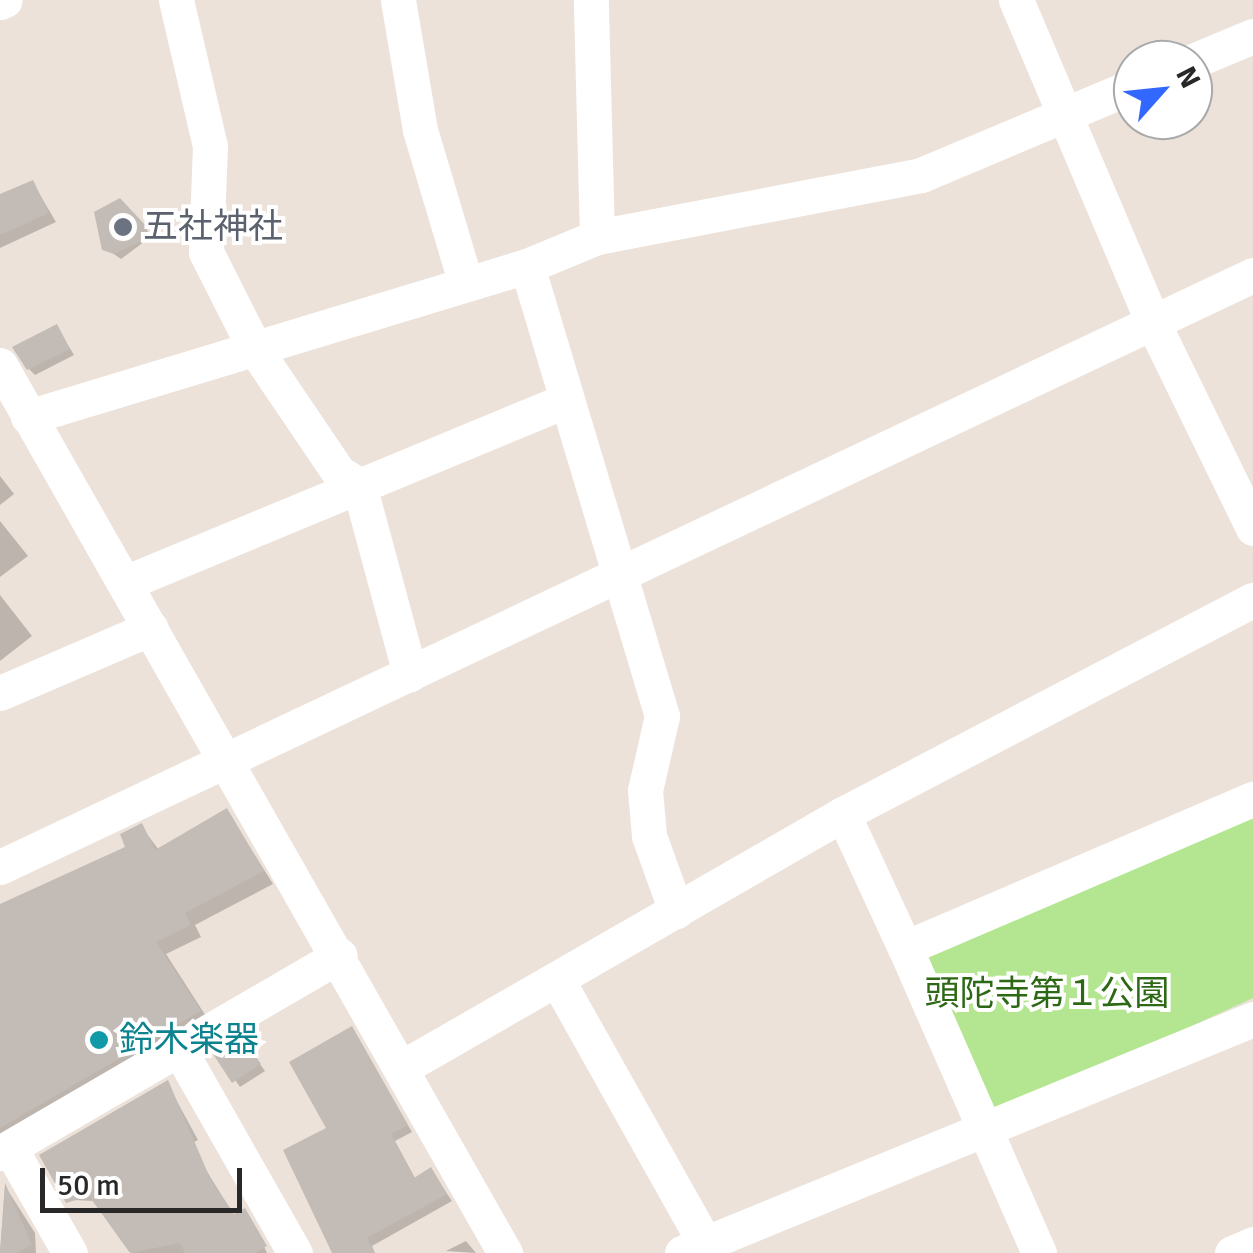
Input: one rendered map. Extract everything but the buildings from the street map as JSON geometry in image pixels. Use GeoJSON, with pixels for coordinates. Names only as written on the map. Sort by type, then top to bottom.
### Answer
{"type":"FeatureCollection","features":[{"type":"Feature","properties":{"kind":"street"},"geometry":{"type":"LineString","coordinates":[[176,0],[210,146],[206,252],[255,349],[339,473],[358,485],[410,674]]}},
{"type":"Feature","properties":{"kind":"street"},"geometry":{"type":"LineString","coordinates":[[398,0],[420,130],[466,284]]}},
{"type":"Feature","properties":{"kind":"street"},"geometry":{"type":"LineString","coordinates":[[591,0],[597,236]]}},
{"type":"Feature","properties":{"kind":"street"},"geometry":{"type":"LineString","coordinates":[[1016,0],[1154,323],[1253,528]]}},
{"type":"Feature","properties":{"kind":"street"},"geometry":{"type":"LineString","coordinates":[[1213,53],[1253,36]]}},
{"type":"Feature","properties":{"kind":"street"},"geometry":{"type":"LineString","coordinates":[[28,417],[527,266],[597,236],[920,175],[1113,94]]}},
{"type":"Feature","properties":{"kind":"street"},"geometry":{"type":"LineString","coordinates":[[527,266],[662,716],[645,790],[648,836],[676,910]]}},
{"type":"Feature","properties":{"kind":"street"},"geometry":{"type":"LineString","coordinates":[[0,867],[1253,276]]}},
{"type":"Feature","properties":{"kind":"street"},"geometry":{"type":"LineString","coordinates":[[0,365],[340,956],[505,1253]]}},
{"type":"Feature","properties":{"kind":"street"},"geometry":{"type":"LineString","coordinates":[[125,583],[567,400]]}},
{"type":"Feature","properties":{"kind":"street"},"geometry":{"type":"LineString","coordinates":[[403,1067],[559,983],[676,910],[844,814],[1253,600]]}},
{"type":"Feature","properties":{"kind":"street"},"geometry":{"type":"LineString","coordinates":[[0,694],[151,628]]}},
{"type":"Feature","properties":{"kind":"street"},"geometry":{"type":"LineString","coordinates":[[906,948],[1253,799]]}},
{"type":"Feature","properties":{"kind":"street"},"geometry":{"type":"LineString","coordinates":[[844,814],[1039,1253]]}},
{"type":"Feature","properties":{"kind":"street"},"geometry":{"type":"LineString","coordinates":[[70,1253],[5,1150],[340,956]]}},
{"type":"Feature","properties":{"kind":"street"},"geometry":{"type":"LineString","coordinates":[[559,983],[694,1248],[988,1132],[1253,1019]]}},
{"type":"Feature","properties":{"kind":"street"},"geometry":{"type":"LineString","coordinates":[[179,1049],[295,1253]]}},
{"type":"Feature","properties":{"kind":"street"},"geometry":{"type":"LineString","coordinates":[[1232,1253],[1253,1244]]}},
{"type":"Feature","properties":{"kind":"green space","name":"頭陀寺第１公園"},"geometry":{"type":"Polygon","coordinates":[[[1253,813],[1253,998],[1001,1113],[989,1108],[926,960],[931,948],[1253,813]]]}},
{"type":"Feature","properties":{"kind":"place","name":"五社神社"},"geometry":{"type":"Point","coordinates":[123,227]}},
{"type":"Feature","properties":{"kind":"place","name":"鈴木楽器"},"geometry":{"type":"Point","coordinates":[99,1040]}}]}
